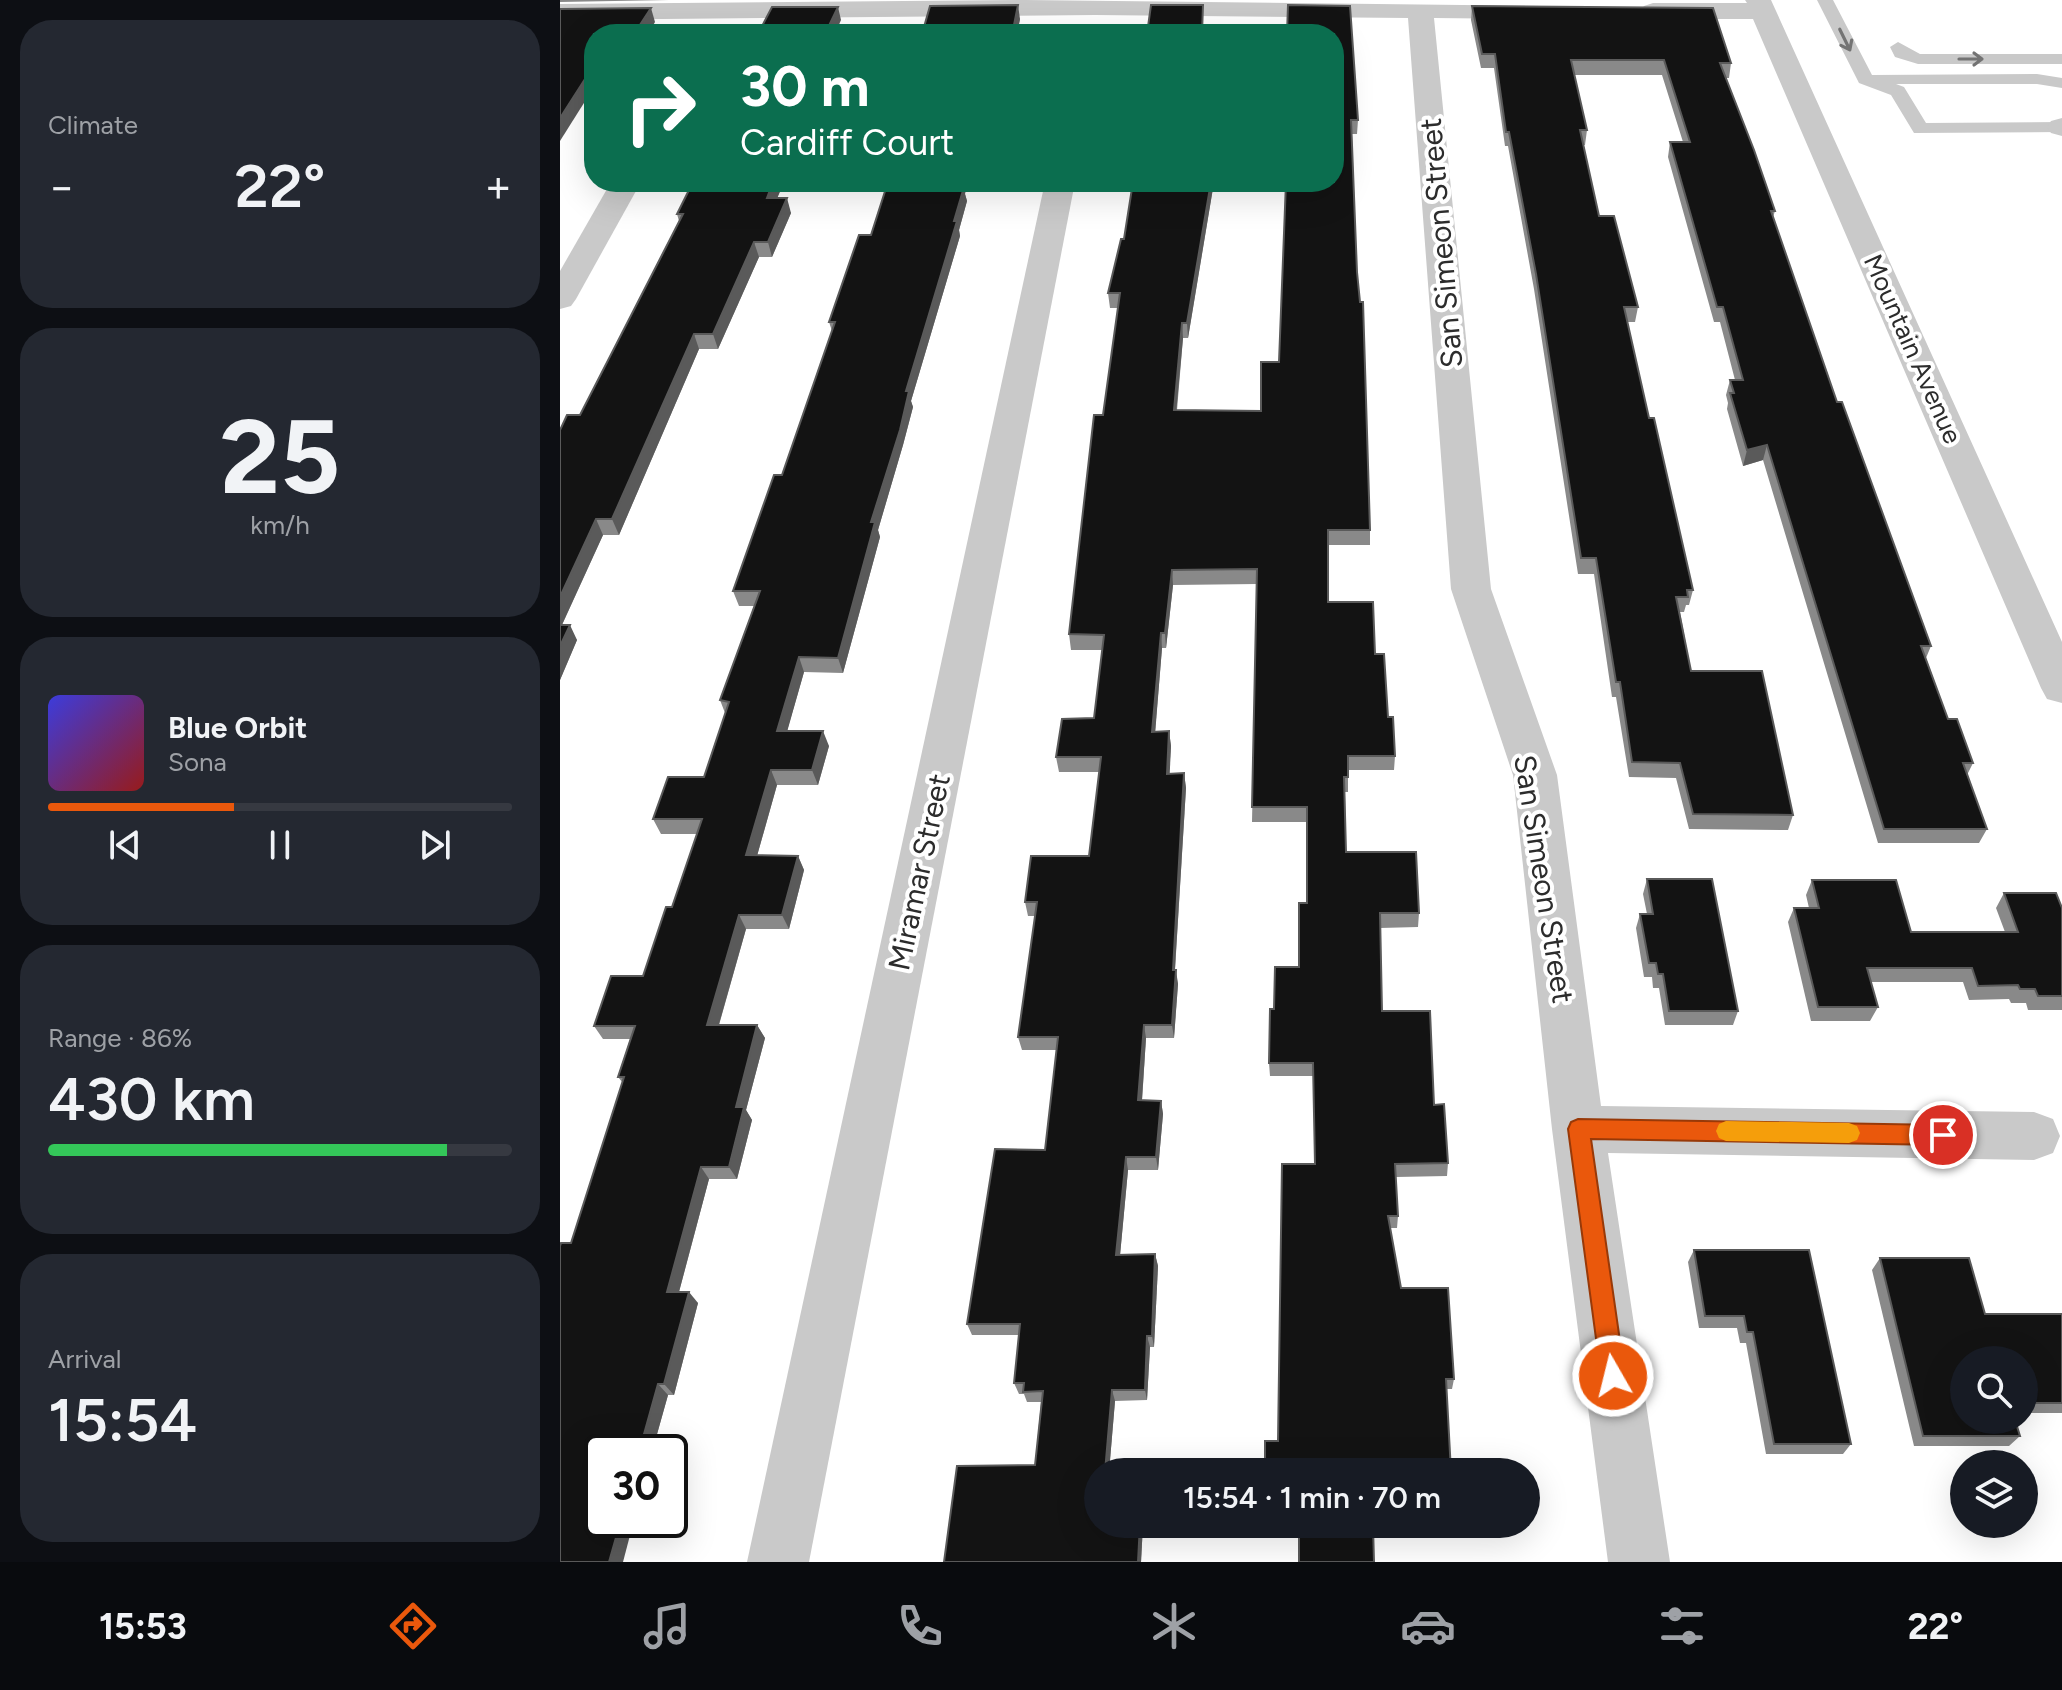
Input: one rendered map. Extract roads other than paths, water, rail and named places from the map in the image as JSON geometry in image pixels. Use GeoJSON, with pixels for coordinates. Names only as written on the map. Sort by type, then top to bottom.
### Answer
{"type":"FeatureCollection","features":[{"type":"Feature","properties":{"kind":"street"},"geometry":{"type":"LineString","coordinates":[[1623,11],[1760,6]]}},
{"type":"Feature","properties":{"kind":"street","name":"Mountain Avenue"},"geometry":{"type":"LineString","coordinates":[[1760,6],[2062,688]]}},
{"type":"Feature","properties":{"kind":"street"},"geometry":{"type":"LineString","coordinates":[[1092,24],[1095,7]]}},
{"type":"Feature","properties":{"kind":"street"},"geometry":{"type":"LineString","coordinates":[[560,12],[716,23],[1095,7],[1560,11]]}},
{"type":"Feature","properties":{"kind":"street","name":"San Simeon Street"},"geometry":{"type":"LineString","coordinates":[[1420,10],[1471,589],[1535,775],[1578,1129],[1639,1562]]}},
{"type":"Feature","properties":{"kind":"street"},"geometry":{"type":"LineString","coordinates":[[560,299],[620,192]]}},
{"type":"Feature","properties":{"kind":"street","name":"Miramar Street"},"geometry":{"type":"LineString","coordinates":[[778,1562],[1058,192]]}},
{"type":"Feature","properties":{"kind":"street"},"geometry":{"type":"LineString","coordinates":[[1578,1129],[2034,1136]]}},
{"type":"Feature","properties":{"kind":"lane"},"geometry":{"type":"LineString","coordinates":[[1825,0],[1865,79],[1898,91],[1920,129],[2061,127]]}},
{"type":"Feature","properties":{"kind":"lane"},"geometry":{"type":"LineString","coordinates":[[1898,47],[1901,53],[1918,59],[2062,59]]}},
{"type":"Feature","properties":{"kind":"lane"},"geometry":{"type":"LineString","coordinates":[[1865,79],[2037,79],[2062,83]]}}]}
